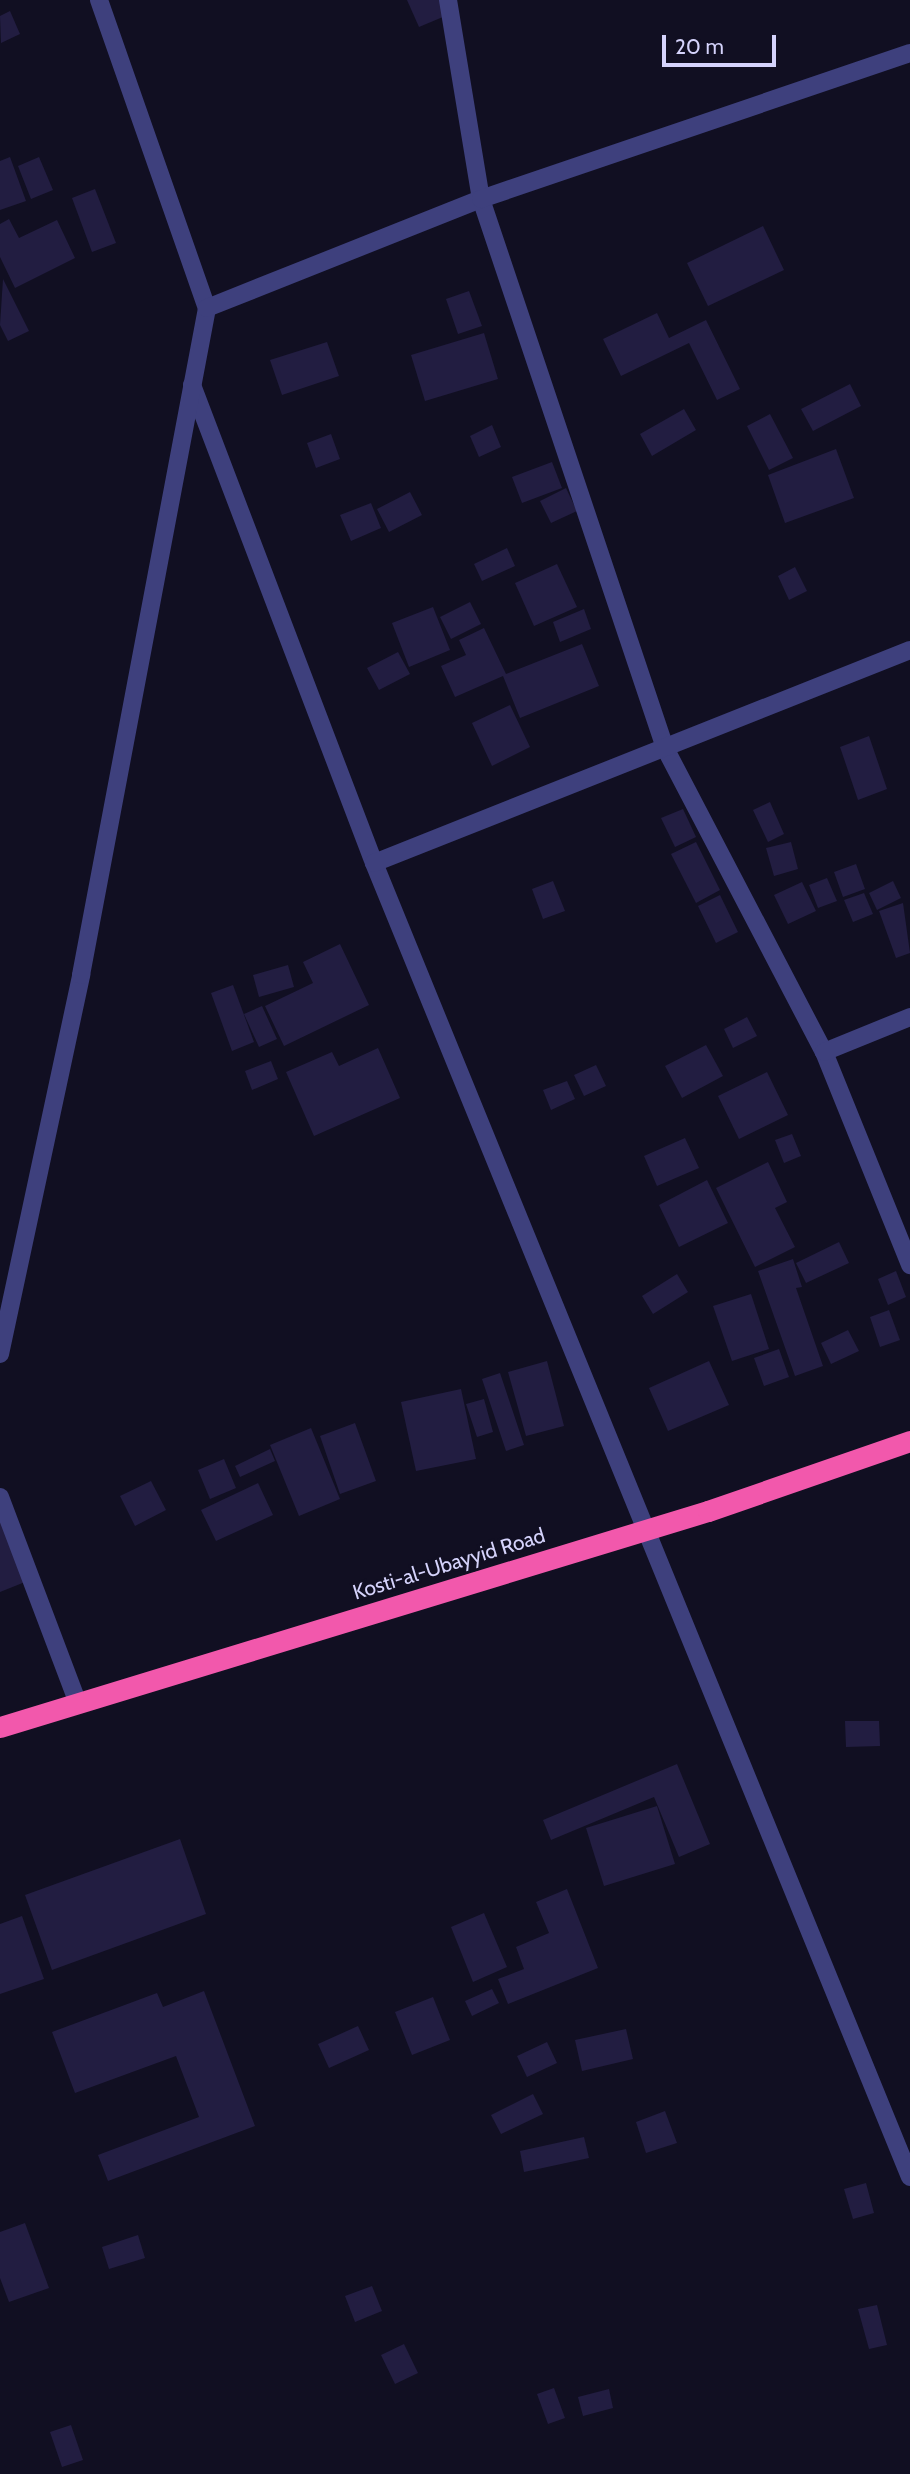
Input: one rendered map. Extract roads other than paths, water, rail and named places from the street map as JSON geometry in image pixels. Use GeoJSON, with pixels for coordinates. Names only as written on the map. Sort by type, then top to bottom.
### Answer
{"type":"FeatureCollection","features":[{"type":"Feature","properties":{"kind":"highway","name":"Kosti-al-Ubayyid Road"},"geometry":{"type":"LineString","coordinates":[[0,1727],[77,1701],[650,1529],[910,1441]]}},
{"type":"Feature","properties":{"kind":"street"},"geometry":{"type":"LineString","coordinates":[[0,1354],[81,975],[207,308],[99,0]]}},
{"type":"Feature","properties":{"kind":"street"},"geometry":{"type":"LineString","coordinates":[[448,0],[481,200],[665,748],[824,1052],[910,1265]]}},
{"type":"Feature","properties":{"kind":"street"},"geometry":{"type":"LineString","coordinates":[[207,308],[481,200],[909,56]]}},
{"type":"Feature","properties":{"kind":"street"},"geometry":{"type":"LineString","coordinates":[[192,385],[374,863],[903,2138],[910,2177]]}},
{"type":"Feature","properties":{"kind":"street"},"geometry":{"type":"LineString","coordinates":[[374,863],[910,650]]}},
{"type":"Feature","properties":{"kind":"street"},"geometry":{"type":"LineString","coordinates":[[824,1052],[910,1017]]}},
{"type":"Feature","properties":{"kind":"street"},"geometry":{"type":"LineString","coordinates":[[0,1497],[77,1701]]}}]}
